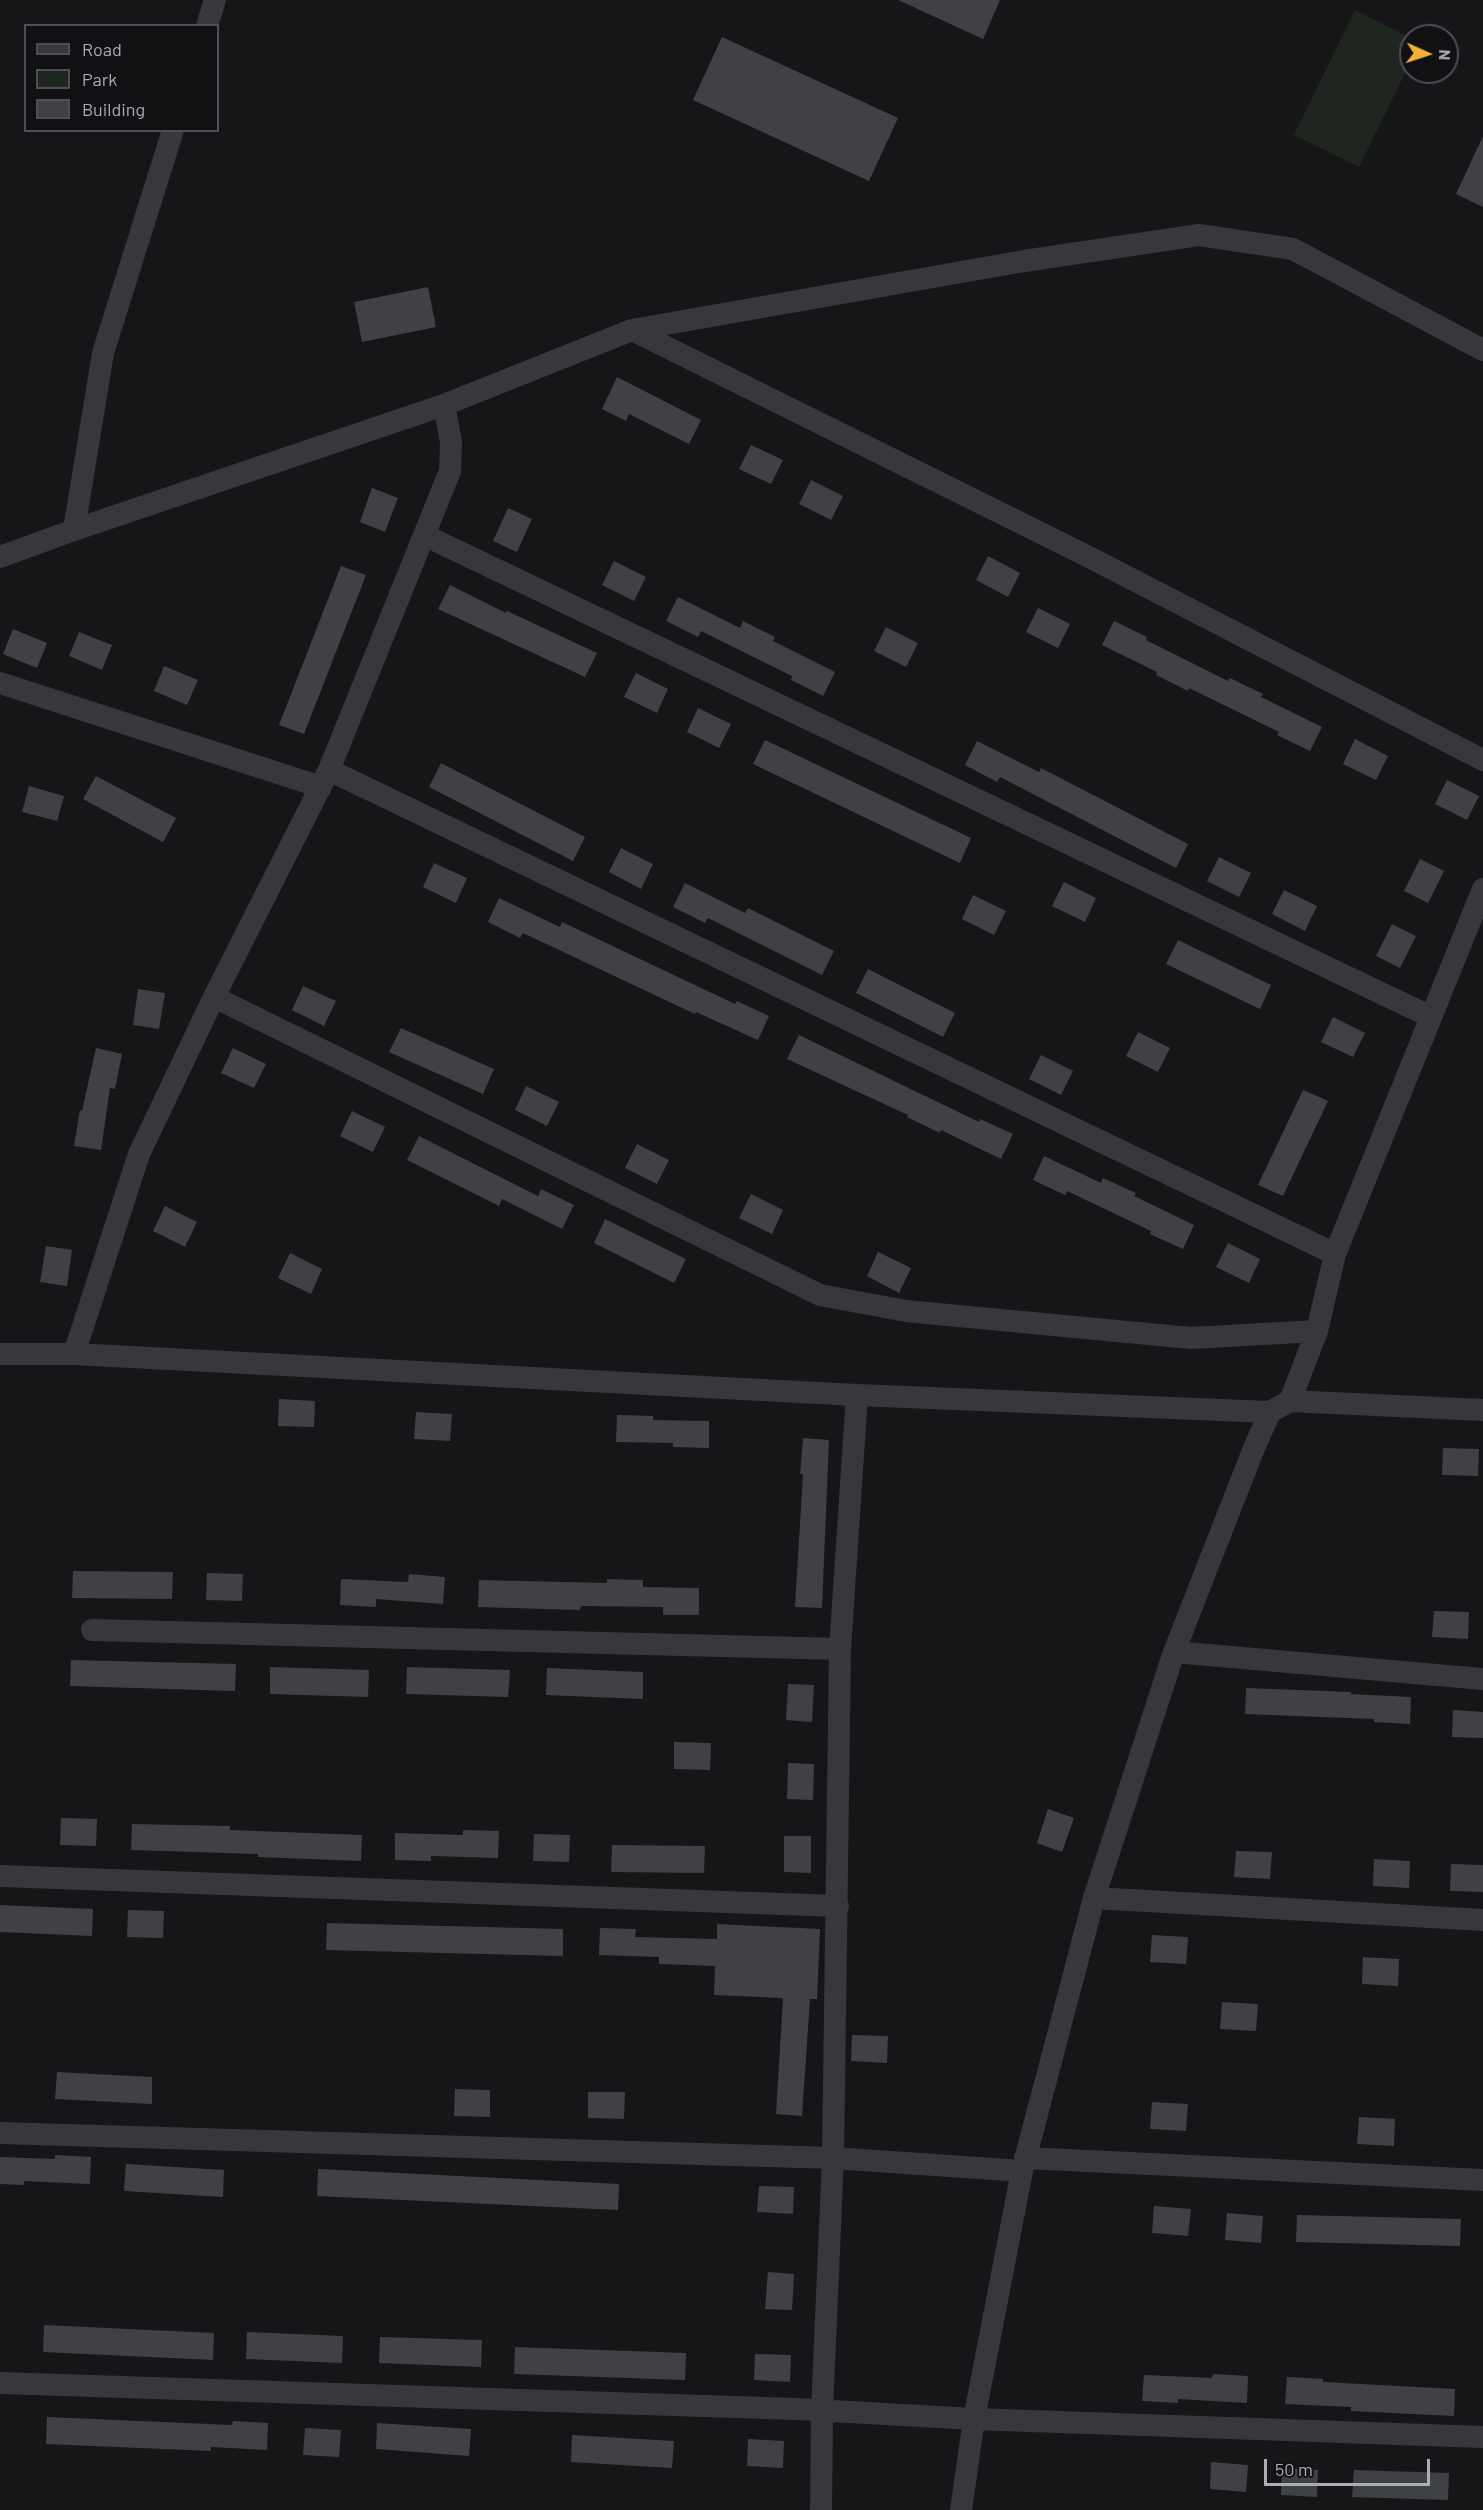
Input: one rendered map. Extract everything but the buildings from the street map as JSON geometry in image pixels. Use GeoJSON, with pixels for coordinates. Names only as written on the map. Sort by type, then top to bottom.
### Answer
{"type":"FeatureCollection","features":[{"type":"Feature","properties":{"kind":"street"},"geometry":{"type":"LineString","coordinates":[[208,24],[215,0]]}},
{"type":"Feature","properties":{"kind":"street"},"geometry":{"type":"LineString","coordinates":[[74,530],[103,353],[172,132]]}},
{"type":"Feature","properties":{"kind":"street"},"geometry":{"type":"LineString","coordinates":[[0,557],[444,405],[632,330],[1024,261],[1199,235],[1293,249],[1483,350]]}},
{"type":"Feature","properties":{"kind":"street"},"geometry":{"type":"LineString","coordinates":[[632,330],[1085,555],[1483,760]]}},
{"type":"Feature","properties":{"kind":"street"},"geometry":{"type":"LineString","coordinates":[[74,1354],[139,1154],[214,997],[325,779],[450,471],[451,442],[444,405]]}},
{"type":"Feature","properties":{"kind":"street"},"geometry":{"type":"LineString","coordinates":[[424,535],[1431,1017]]}},
{"type":"Feature","properties":{"kind":"street"},"geometry":{"type":"LineString","coordinates":[[0,683],[325,779],[1335,1254]]}},
{"type":"Feature","properties":{"kind":"street"},"geometry":{"type":"LineString","coordinates":[[961,2510],[974,2419],[1024,2164],[1094,1898],[1174,1652],[1280,1406],[1317,1331],[1335,1254],[1482,894]]}},
{"type":"Feature","properties":{"kind":"street"},"geometry":{"type":"LineString","coordinates":[[214,997],[820,1294],[906,1311],[1191,1338],[1317,1331]]}},
{"type":"Feature","properties":{"kind":"street"},"geometry":{"type":"LineString","coordinates":[[0,1354],[74,1354],[857,1395],[1483,1410]]}},
{"type":"Feature","properties":{"kind":"street"},"geometry":{"type":"LineString","coordinates":[[821,2510],[822,2411],[833,2158],[840,1649],[857,1395]]}},
{"type":"Feature","properties":{"kind":"street"},"geometry":{"type":"LineString","coordinates":[[92,1630],[840,1649]]}},
{"type":"Feature","properties":{"kind":"street"},"geometry":{"type":"LineString","coordinates":[[1174,1652],[1483,1679]]}},
{"type":"Feature","properties":{"kind":"street"},"geometry":{"type":"LineString","coordinates":[[0,1876],[838,1906]]}},
{"type":"Feature","properties":{"kind":"street"},"geometry":{"type":"LineString","coordinates":[[1094,1898],[1483,1920]]}},
{"type":"Feature","properties":{"kind":"street"},"geometry":{"type":"LineString","coordinates":[[0,2133],[1483,2180]]}},
{"type":"Feature","properties":{"kind":"street"},"geometry":{"type":"LineString","coordinates":[[0,2383],[822,2411],[974,2419],[1483,2437]]}},
{"type":"Feature","properties":{"kind":"green space"},"geometry":{"type":"Polygon","coordinates":[[[1355,10],[1399,32],[1400,84],[1359,167],[1294,135],[1355,10]]]}}]}
